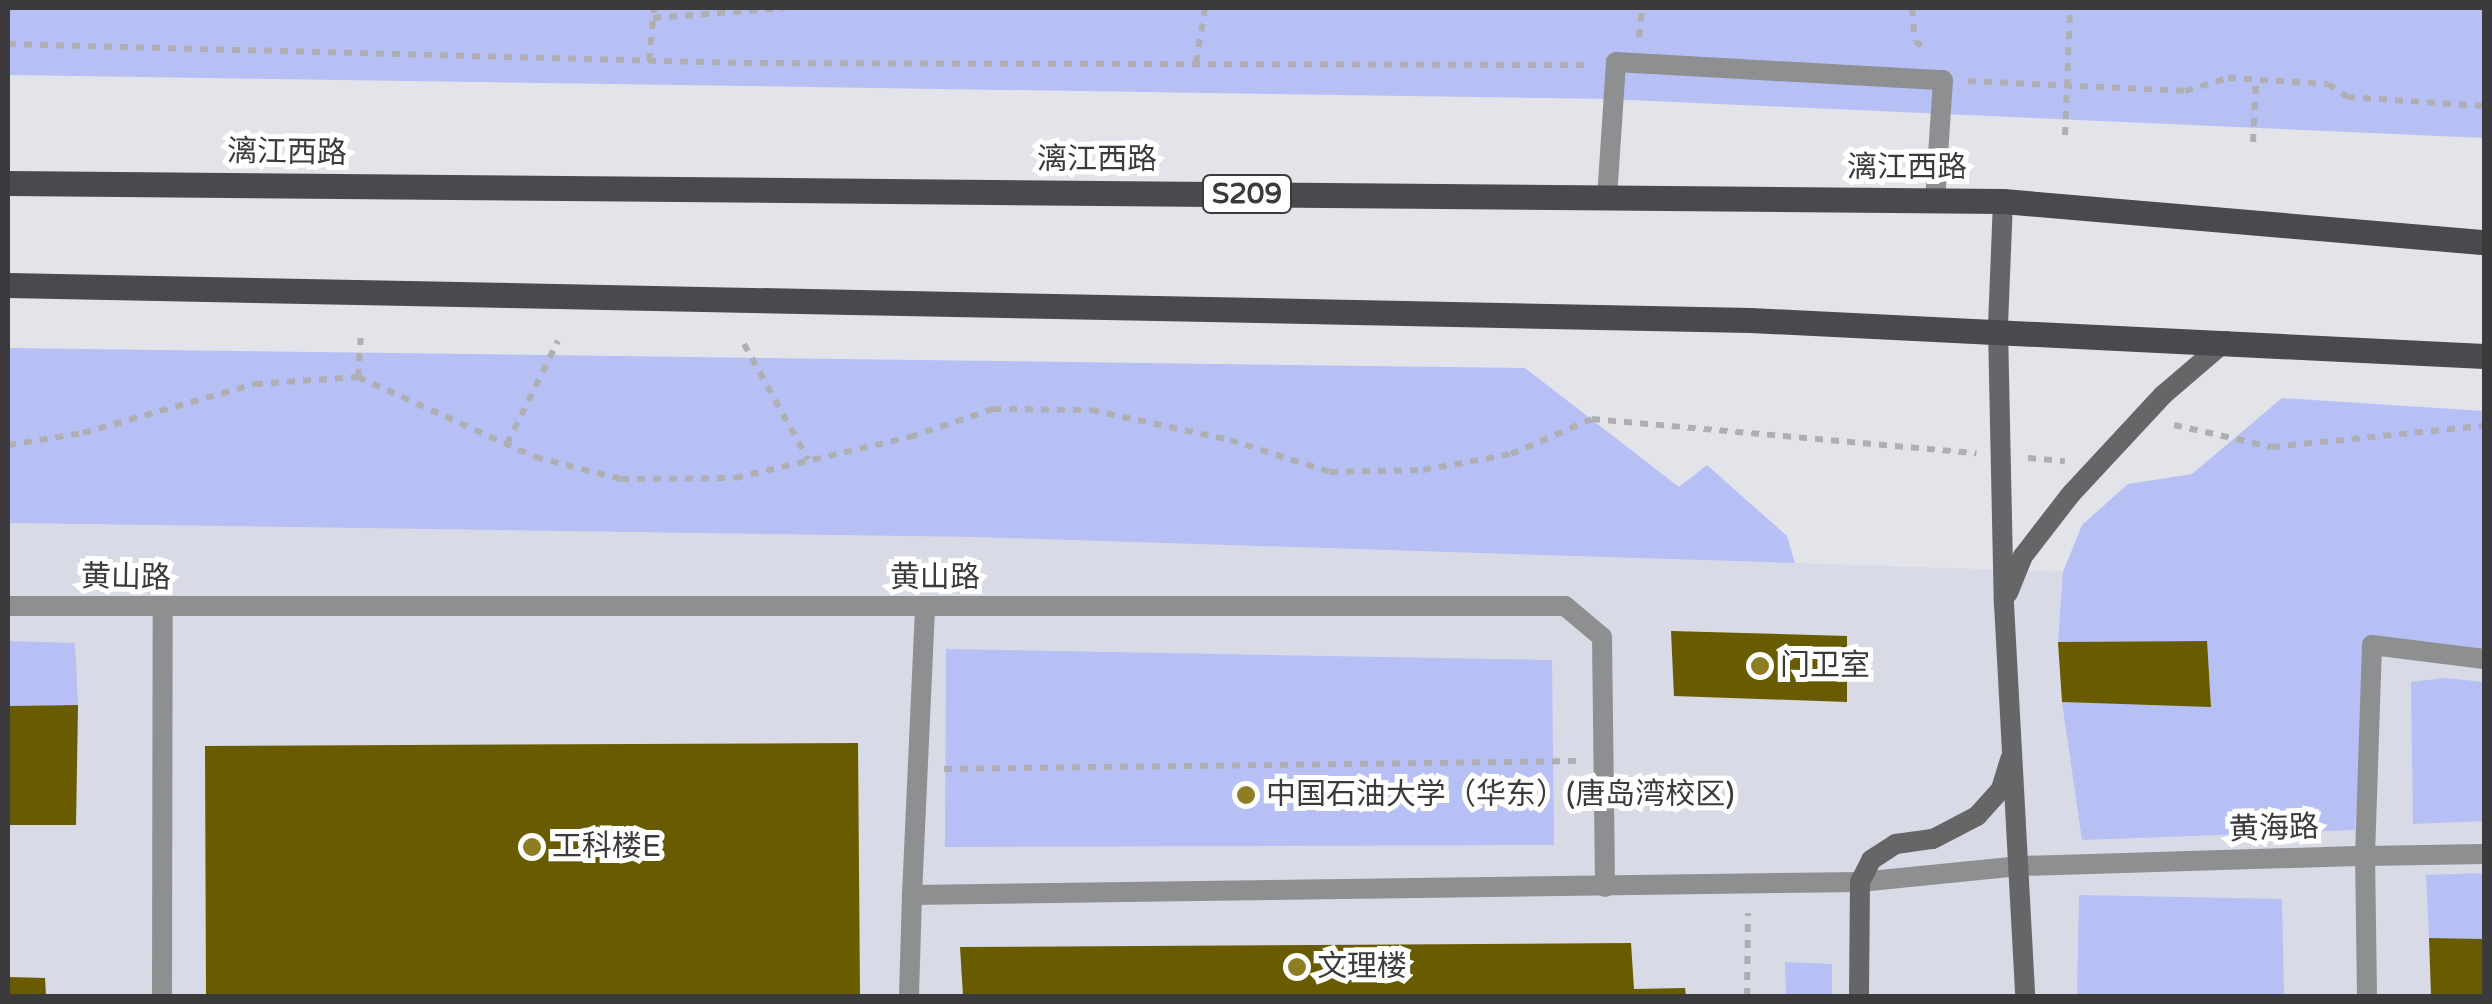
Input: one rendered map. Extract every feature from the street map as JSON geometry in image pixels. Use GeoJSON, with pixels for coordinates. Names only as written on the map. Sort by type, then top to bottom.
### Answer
{"type":"FeatureCollection","features":[{"type":"Feature","properties":{"kind":"main road","name":"漓江西路"},"geometry":{"type":"LineString","coordinates":[[8,184],[2003,201],[2484,242]]}},
{"type":"Feature","properties":{"kind":"main road"},"geometry":{"type":"LineString","coordinates":[[8,285],[1998,328],[2484,356]]}},
{"type":"Feature","properties":{"kind":"street"},"geometry":{"type":"LineString","coordinates":[[1607,198],[1616,62],[1943,80],[1935,200]]}},
{"type":"Feature","properties":{"kind":"street"},"geometry":{"type":"LineString","coordinates":[[2003,201],[1998,328],[2004,604],[2022,866],[2025,996]]}},
{"type":"Feature","properties":{"kind":"street"},"geometry":{"type":"LineString","coordinates":[[2004,604],[2024,556],[2099,464],[2144,415],[2226,341]]}},
{"type":"Feature","properties":{"kind":"street","name":"黄山路"},"geometry":{"type":"LineString","coordinates":[[8,606],[163,610],[1565,606],[1602,637],[1604,887]]}},
{"type":"Feature","properties":{"kind":"street"},"geometry":{"type":"LineString","coordinates":[[908,996],[925,608]]}},
{"type":"Feature","properties":{"kind":"street"},"geometry":{"type":"LineString","coordinates":[[162,996],[163,610]]}},
{"type":"Feature","properties":{"kind":"street"},"geometry":{"type":"LineString","coordinates":[[2367,996],[2365,856],[2372,645],[2484,659]]}},
{"type":"Feature","properties":{"kind":"street"},"geometry":{"type":"LineString","coordinates":[[1860,996],[1860,882],[1871,860],[1896,844],[1933,839],[1977,816],[2001,789],[2014,747]]}},
{"type":"Feature","properties":{"kind":"street","name":"黄海路"},"geometry":{"type":"LineString","coordinates":[[912,895],[1860,882],[2022,866],[2484,854]]}},
{"type":"Feature","properties":{"kind":"path"},"geometry":{"type":"LineString","coordinates":[[649,61],[654,8]]}},
{"type":"Feature","properties":{"kind":"path"},"geometry":{"type":"LineString","coordinates":[[653,18],[786,8]]}},
{"type":"Feature","properties":{"kind":"path"},"geometry":{"type":"LineString","coordinates":[[1196,63],[1205,8]]}},
{"type":"Feature","properties":{"kind":"path"},"geometry":{"type":"LineString","coordinates":[[1912,8],[1914,41],[1937,57],[1943,80],[2186,92],[2228,78],[2328,84],[2347,97],[2484,106]]}},
{"type":"Feature","properties":{"kind":"path"},"geometry":{"type":"LineString","coordinates":[[2065,134],[2070,8]]}},
{"type":"Feature","properties":{"kind":"path"},"geometry":{"type":"LineString","coordinates":[[8,44],[649,61],[1570,68],[1616,62]]}},
{"type":"Feature","properties":{"kind":"path"},"geometry":{"type":"LineString","coordinates":[[2253,142],[2256,80]]}},
{"type":"Feature","properties":{"kind":"path"},"geometry":{"type":"LineString","coordinates":[[358,377],[361,338]]}},
{"type":"Feature","properties":{"kind":"path"},"geometry":{"type":"LineString","coordinates":[[507,444],[558,341]]}},
{"type":"Feature","properties":{"kind":"path"},"geometry":{"type":"LineString","coordinates":[[744,344],[808,459]]}},
{"type":"Feature","properties":{"kind":"path"},"geometry":{"type":"LineString","coordinates":[[8,446],[83,432],[255,384],[358,377],[507,444],[622,479],[735,478],[910,437],[992,409],[1090,410],[1230,440],[1330,472],[1423,470],[1511,454],[1592,420],[2099,464]]}},
{"type":"Feature","properties":{"kind":"path"},"geometry":{"type":"LineString","coordinates":[[2144,415],[2230,442],[2272,447],[2484,426]]}},
{"type":"Feature","properties":{"kind":"path"},"geometry":{"type":"LineString","coordinates":[[918,769],[1603,761]]}},
{"type":"Feature","properties":{"kind":"path"},"geometry":{"type":"LineString","coordinates":[[1747,996],[1748,884]]}},
{"type":"Feature","properties":{"kind":"shaded area"},"geometry":{"type":"Polygon","coordinates":[[[8,8],[2484,8],[2484,138],[1608,99],[8,75],[8,8]]]}},
{"type":"Feature","properties":{"kind":"shaded area"},"geometry":{"type":"Polygon","coordinates":[[[8,348],[1525,368],[1679,487],[1707,465],[1787,536],[1795,563],[974,537],[8,523],[8,348]]]}},
{"type":"Feature","properties":{"kind":"shaded area"},"geometry":{"type":"Polygon","coordinates":[[[2282,398],[2484,411],[2484,652],[2367,638],[2355,830],[2082,840],[2062,702],[2211,706],[2206,641],[2058,642],[2063,572],[2082,525],[2128,484],[2192,474],[2282,398]]]}},
{"type":"Feature","properties":{"kind":"shaded area","name":"中国石油大学（华东）(唐岛湾校区)"},"geometry":{"type":"Polygon","coordinates":[[[8,523],[975,537],[2293,579],[2484,593],[2484,996],[8,996],[8,523]]]}},
{"type":"Feature","properties":{"kind":"shaded area"},"geometry":{"type":"Polygon","coordinates":[[[8,641],[75,643],[78,705],[8,706],[8,641]]]}},
{"type":"Feature","properties":{"kind":"shaded area"},"geometry":{"type":"Polygon","coordinates":[[[946,649],[1552,660],[1554,845],[945,847],[946,649]]]}},
{"type":"Feature","properties":{"kind":"shaded area"},"geometry":{"type":"Polygon","coordinates":[[[2446,678],[2484,682],[2484,821],[2413,824],[2411,682],[2446,678]]]}},
{"type":"Feature","properties":{"kind":"shaded area"},"geometry":{"type":"Polygon","coordinates":[[[2484,873],[2484,939],[2429,938],[2426,875],[2484,873]]]}},
{"type":"Feature","properties":{"kind":"shaded area"},"geometry":{"type":"Polygon","coordinates":[[[2079,895],[2282,899],[2284,996],[2077,996],[2079,895]]]}},
{"type":"Feature","properties":{"kind":"shaded area"},"geometry":{"type":"Polygon","coordinates":[[[1785,962],[1832,964],[1832,996],[1786,996],[1785,962]]]}},
{"type":"Feature","properties":{"kind":"building","name":"门卫室"},"geometry":{"type":"Polygon","coordinates":[[[1671,631],[1847,636],[1847,702],[1674,696],[1671,631]]]}},
{"type":"Feature","properties":{"kind":"building"},"geometry":{"type":"Polygon","coordinates":[[[2207,641],[2211,707],[2062,702],[2058,642],[2207,641]]]}},
{"type":"Feature","properties":{"kind":"building"},"geometry":{"type":"Polygon","coordinates":[[[78,705],[76,825],[8,825],[8,706],[78,705]]]}},
{"type":"Feature","properties":{"kind":"building","name":"工科楼E"},"geometry":{"type":"Polygon","coordinates":[[[858,743],[860,996],[206,996],[205,746],[858,743]]]}},
{"type":"Feature","properties":{"kind":"building"},"geometry":{"type":"Polygon","coordinates":[[[2429,938],[2484,939],[2484,996],[2431,996],[2429,938]]]}},
{"type":"Feature","properties":{"kind":"building","name":"文理楼"},"geometry":{"type":"Polygon","coordinates":[[[1631,943],[1634,989],[1685,988],[1686,996],[963,996],[960,947],[1631,943]]]}},
{"type":"Feature","properties":{"kind":"building"},"geometry":{"type":"Polygon","coordinates":[[[8,977],[45,978],[46,996],[8,996],[8,977]]]}},
{"type":"Feature","properties":{"kind":"place","name":"门卫室"},"geometry":{"type":"Point","coordinates":[1760,666]}},
{"type":"Feature","properties":{"kind":"place","name":"中国石油大学（华东）(唐岛湾校区)"},"geometry":{"type":"Point","coordinates":[1246,795]}},
{"type":"Feature","properties":{"kind":"place","name":"工科楼E"},"geometry":{"type":"Point","coordinates":[532,847]}},
{"type":"Feature","properties":{"kind":"place","name":"文理楼"},"geometry":{"type":"Point","coordinates":[1297,967]}}]}
